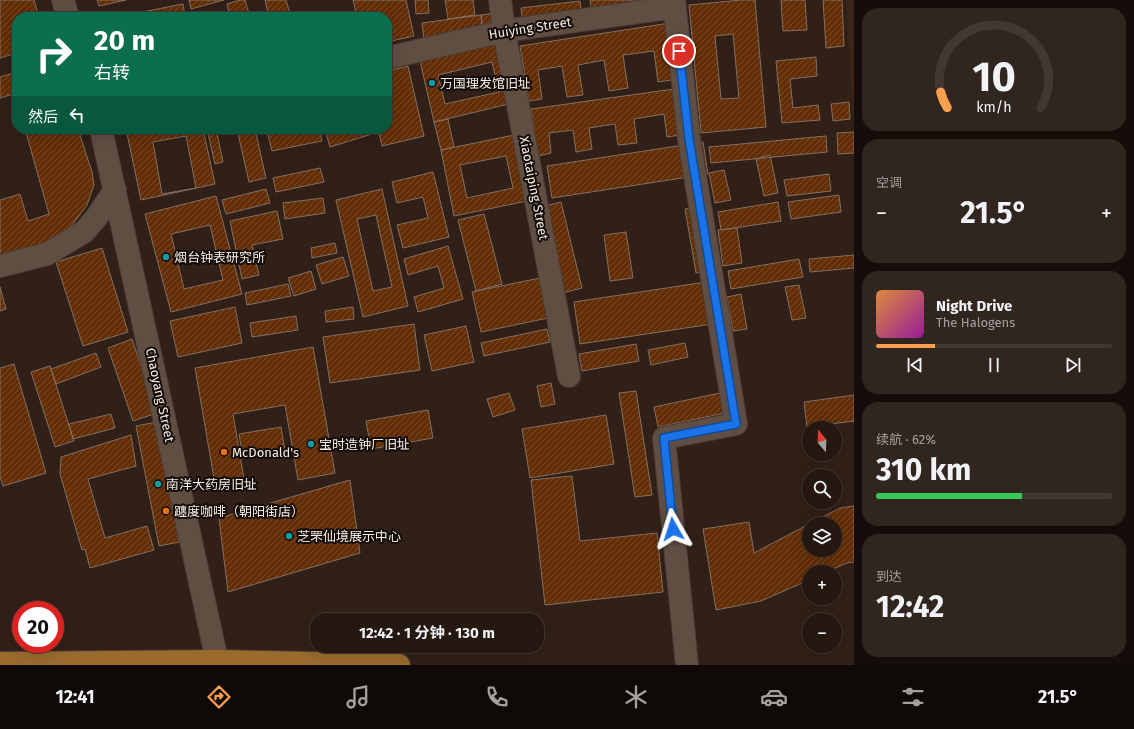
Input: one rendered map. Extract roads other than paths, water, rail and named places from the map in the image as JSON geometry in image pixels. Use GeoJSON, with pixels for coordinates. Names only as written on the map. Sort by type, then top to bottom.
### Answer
{"type":"FeatureCollection","features":[{"type":"Feature","properties":{"kind":"main road"},"geometry":{"type":"LineString","coordinates":[[0,663],[399,665]]}},
{"type":"Feature","properties":{"kind":"street"},"geometry":{"type":"LineString","coordinates":[[63,0],[67,12]]}},
{"type":"Feature","properties":{"kind":"street","name":"Xiaotaiping Street"},"geometry":{"type":"LineString","coordinates":[[500,0],[504,31],[569,376]]}},
{"type":"Feature","properties":{"kind":"street"},"geometry":{"type":"LineString","coordinates":[[674,4],[689,139],[736,424],[664,438],[686,665]]}},
{"type":"Feature","properties":{"kind":"street","name":"Huiying Street"},"geometry":{"type":"LineString","coordinates":[[392,57],[504,31],[674,4]]}},
{"type":"Feature","properties":{"kind":"street","name":"Chaoyang Street"},"geometry":{"type":"LineString","coordinates":[[102,134],[218,663]]}},
{"type":"Feature","properties":{"kind":"street"},"geometry":{"type":"LineString","coordinates":[[0,266],[47,254],[84,232],[96,218],[115,190]]}},
{"type":"Feature","properties":{"kind":"place","name":"万国理发馆旧址"},"geometry":{"type":"Point","coordinates":[432,83]}},
{"type":"Feature","properties":{"kind":"place","name":"烟台钟表研究所"},"geometry":{"type":"Point","coordinates":[166,257]}},
{"type":"Feature","properties":{"kind":"place","name":"宝时造钟厂旧址"},"geometry":{"type":"Point","coordinates":[311,444]}},
{"type":"Feature","properties":{"kind":"place","name":"McDonald's"},"geometry":{"type":"Point","coordinates":[224,452]}},
{"type":"Feature","properties":{"kind":"place","name":"南洋大药房旧址"},"geometry":{"type":"Point","coordinates":[158,484]}},
{"type":"Feature","properties":{"kind":"place","name":"躔度咖啡（朝阳街店）"},"geometry":{"type":"Point","coordinates":[166,511]}},
{"type":"Feature","properties":{"kind":"place","name":"芝罘仙境展示中心"},"geometry":{"type":"Point","coordinates":[289,536]}}]}
